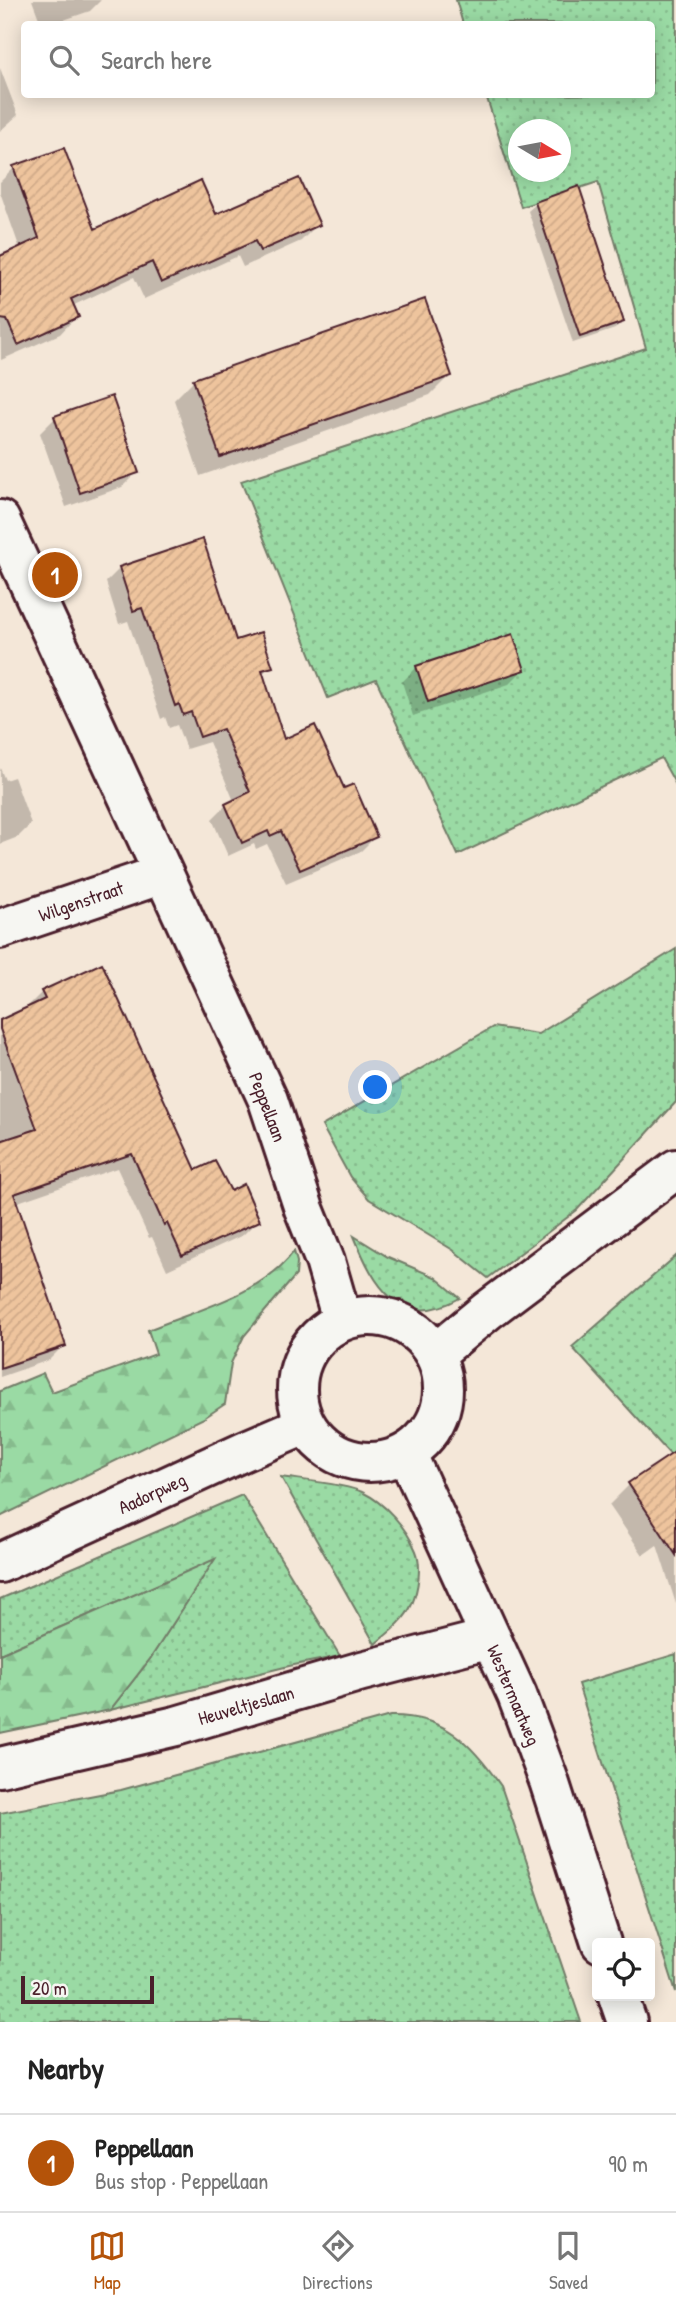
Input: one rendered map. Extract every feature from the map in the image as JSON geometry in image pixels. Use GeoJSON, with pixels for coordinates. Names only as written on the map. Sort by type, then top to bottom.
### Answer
{"type":"FeatureCollection","features":[{"type":"Feature","properties":{"kind":"street","name":"Peppellaan"},"geometry":{"type":"LineString","coordinates":[[0,520],[268,1100],[297,1190],[325,1261],[342,1320]]}},
{"type":"Feature","properties":{"kind":"street","name":"Wilgenstraat"},"geometry":{"type":"LineString","coordinates":[[0,929],[163,874]]}},
{"type":"Feature","properties":{"kind":"street"},"geometry":{"type":"LineString","coordinates":[[436,1353],[487,1311],[676,1169]]}},
{"type":"Feature","properties":{"kind":"street"},"geometry":{"type":"LineString","coordinates":[[377,1315],[412,1327],[436,1353],[444,1381],[442,1410],[429,1436],[407,1455],[369,1464],[331,1454],[305,1425],[296,1395],[300,1364],[316,1338],[342,1320],[377,1315]]}},
{"type":"Feature","properties":{"kind":"street","name":"Aadorpweg"},"geometry":{"type":"LineString","coordinates":[[0,1563],[305,1425]]}},
{"type":"Feature","properties":{"kind":"street","name":"Westermaatweg"},"geometry":{"type":"LineString","coordinates":[[407,1455],[517,1695],[549,1781],[599,1938]]}},
{"type":"Feature","properties":{"kind":"street","name":"Heuveltjeslaan"},"geometry":{"type":"LineString","coordinates":[[0,1767],[176,1726],[362,1671],[491,1638]]}},
{"type":"Feature","properties":{"kind":"street"},"geometry":{"type":"LineString","coordinates":[[620,2001],[627,2022]]}},
{"type":"Feature","properties":{"kind":"green space"},"geometry":{"type":"Polygon","coordinates":[[[456,0],[676,0],[676,785],[661,758],[458,855],[376,679],[328,698],[241,481],[646,348],[598,182],[521,207],[513,182],[571,182],[571,119],[508,119],[508,165],[487,98],[655,98],[655,21],[462,21],[456,0]]]}},
{"type":"Feature","properties":{"kind":"green space"},"geometry":{"type":"Polygon","coordinates":[[[676,949],[676,1102],[577,1210],[488,1278],[453,1250],[369,1199],[350,1177],[322,1126],[493,1027],[538,1034],[676,949]]]}},
{"type":"Feature","properties":{"kind":"green space"},"geometry":{"type":"Polygon","coordinates":[[[354,1236],[388,1257],[435,1277],[460,1298],[439,1307],[421,1310],[405,1306],[380,1286],[354,1236]]]}},
{"type":"Feature","properties":{"kind":"green space"},"geometry":{"type":"Polygon","coordinates":[[[294,1251],[296,1275],[244,1336],[231,1363],[225,1404],[204,1418],[0,1517],[0,1391],[43,1373],[52,1392],[156,1354],[148,1330],[207,1308],[247,1289],[281,1266],[294,1251]]]}},
{"type":"Feature","properties":{"kind":"green space"},"geometry":{"type":"Polygon","coordinates":[[[676,1256],[676,1461],[572,1347],[676,1256]]]}},
{"type":"Feature","properties":{"kind":"green space"},"geometry":{"type":"Polygon","coordinates":[[[281,1477],[362,1492],[387,1509],[412,1542],[419,1564],[414,1598],[401,1621],[375,1644],[281,1477]]]}},
{"type":"Feature","properties":{"kind":"green space"},"geometry":{"type":"Polygon","coordinates":[[[242,1495],[340,1656],[110,1710],[150,1659],[214,1560],[0,1654],[0,1599],[242,1495]]]}},
{"type":"Feature","properties":{"kind":"green space"},"geometry":{"type":"Polygon","coordinates":[[[215,1559],[150,1659],[110,1710],[0,1733],[0,1654],[215,1559]]]}},
{"type":"Feature","properties":{"kind":"green space"},"geometry":{"type":"Polygon","coordinates":[[[676,1654],[676,1992],[578,1684],[676,1654]]]}},
{"type":"Feature","properties":{"kind":"green space"},"geometry":{"type":"Polygon","coordinates":[[[390,1716],[426,1720],[455,1734],[479,1757],[501,1786],[581,2022],[0,2022],[0,1813],[121,1790],[390,1716]]]}},
{"type":"Feature","properties":{"kind":"building"},"geometry":{"type":"Polygon","coordinates":[[[64,148],[95,229],[201,180],[216,214],[299,178],[320,225],[260,251],[255,241],[161,283],[152,262],[71,299],[79,317],[18,345],[7,320],[0,319],[0,256],[39,238],[13,166],[64,148]]]}},
{"type":"Feature","properties":{"kind":"building"},"geometry":{"type":"Polygon","coordinates":[[[579,186],[624,322],[580,337],[535,202],[579,186]]]}},
{"type":"Feature","properties":{"kind":"building"},"geometry":{"type":"Polygon","coordinates":[[[425,299],[452,376],[220,457],[193,379],[425,299]]]}},
{"type":"Feature","properties":{"kind":"building"},"geometry":{"type":"Polygon","coordinates":[[[112,396],[139,473],[80,493],[54,416],[112,396]]]}},
{"type":"Feature","properties":{"kind":"building"},"geometry":{"type":"Polygon","coordinates":[[[203,539],[236,640],[261,632],[273,667],[262,670],[284,739],[315,725],[344,788],[354,784],[377,837],[300,870],[281,831],[270,836],[268,831],[242,843],[225,804],[250,792],[223,729],[200,737],[191,712],[183,715],[179,704],[175,706],[142,608],[133,611],[119,567],[203,539]]]}},
{"type":"Feature","properties":{"kind":"building"},"geometry":{"type":"Polygon","coordinates":[[[513,634],[525,670],[428,702],[416,666],[513,634]]]}},
{"type":"Feature","properties":{"kind":"building"},"geometry":{"type":"Polygon","coordinates":[[[102,963],[196,1170],[215,1161],[231,1191],[244,1184],[260,1221],[182,1256],[167,1223],[164,1225],[132,1154],[14,1194],[66,1346],[0,1368],[0,1141],[37,1129],[0,1029],[0,1020],[45,999],[41,991],[102,963]]]}},
{"type":"Feature","properties":{"kind":"building"},"geometry":{"type":"Polygon","coordinates":[[[676,1451],[676,1555],[628,1483],[676,1451]]]}},
{"type":"Feature","properties":{"kind":"place","name":"Peppellaan"},"geometry":{"type":"Point","coordinates":[55,575]}}]}
